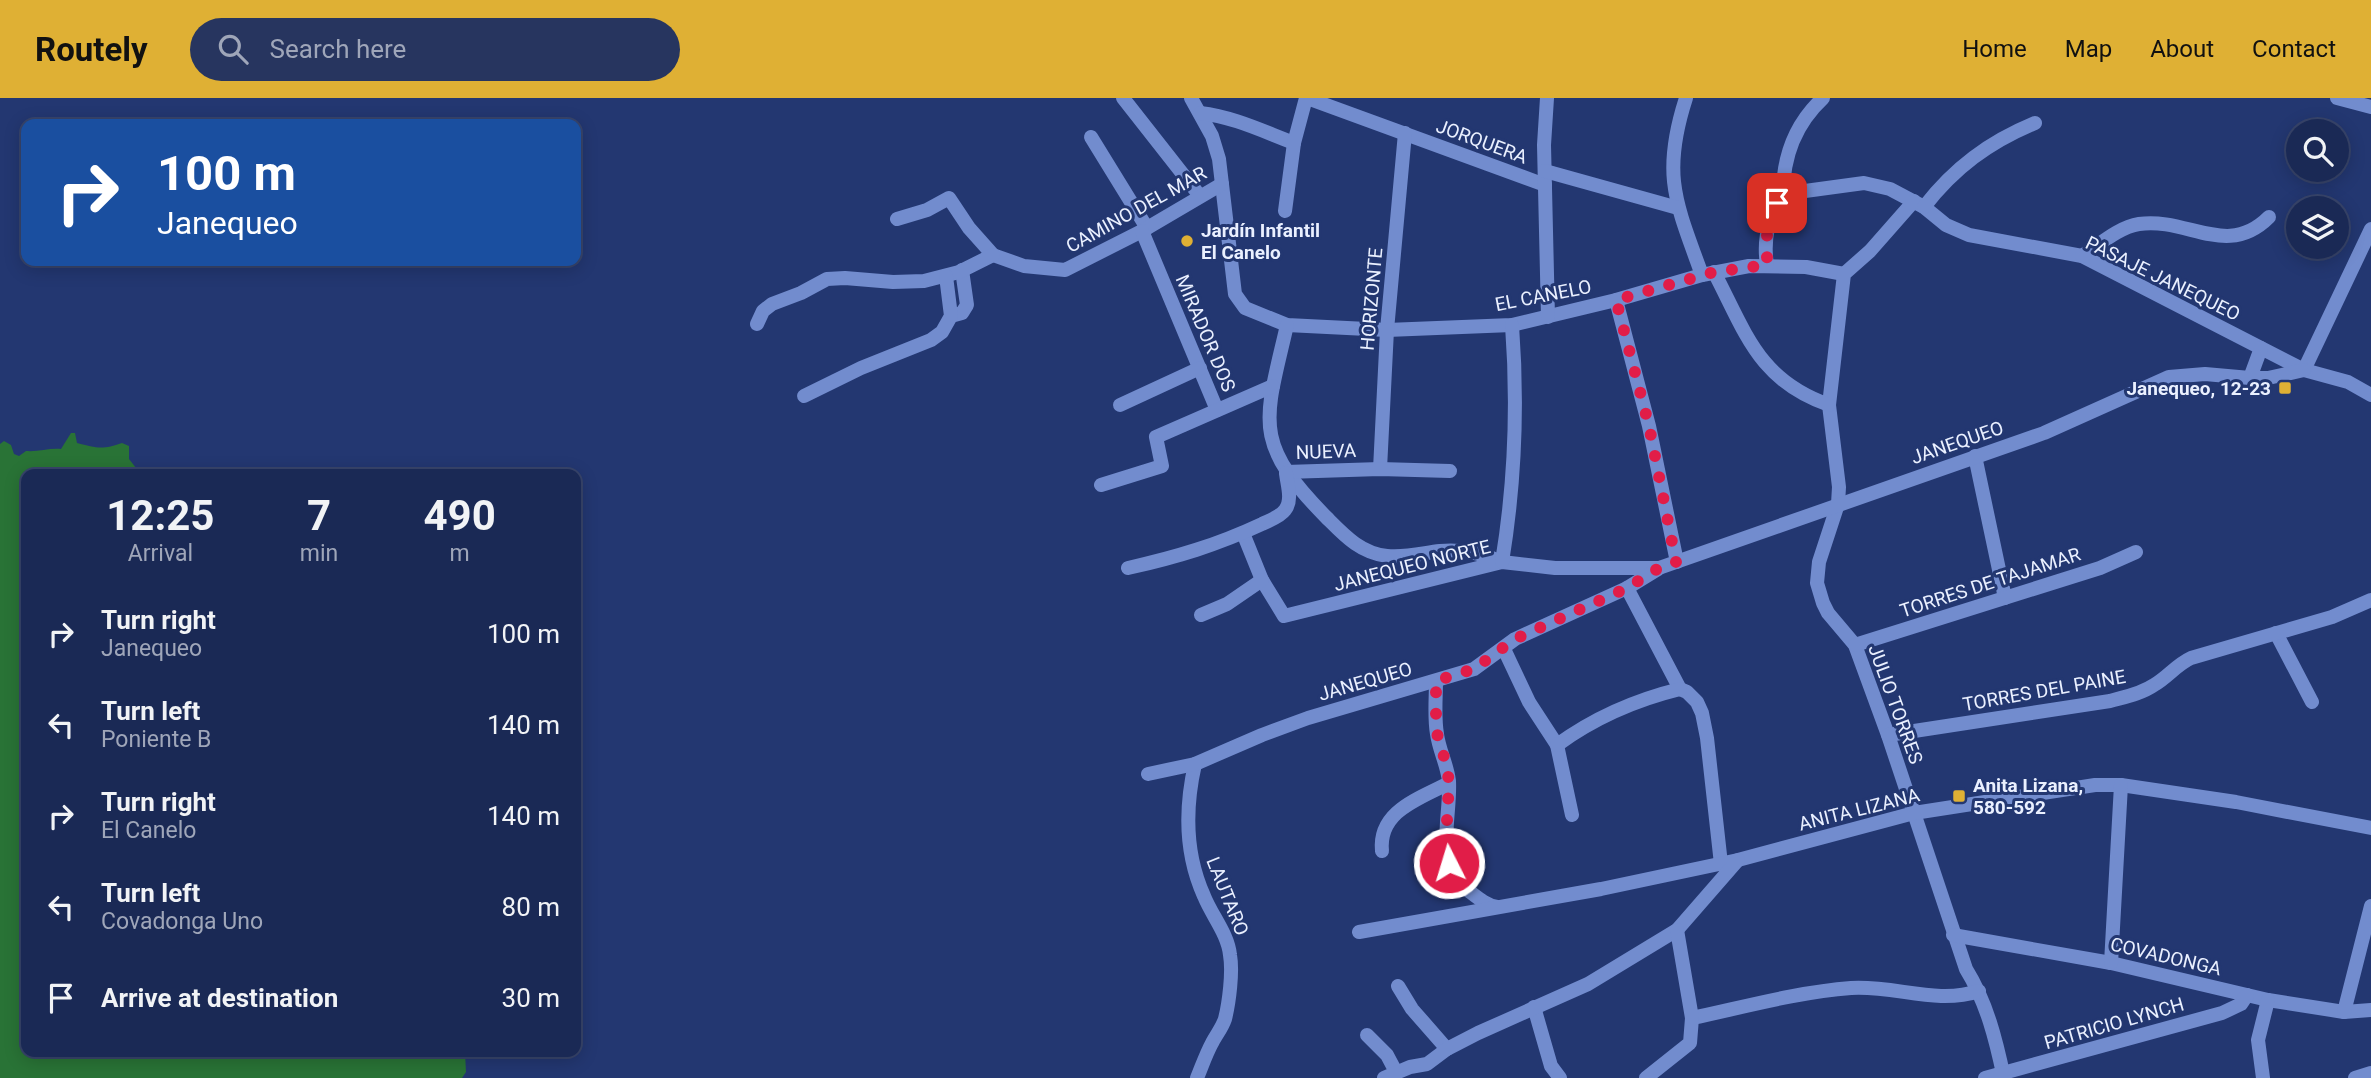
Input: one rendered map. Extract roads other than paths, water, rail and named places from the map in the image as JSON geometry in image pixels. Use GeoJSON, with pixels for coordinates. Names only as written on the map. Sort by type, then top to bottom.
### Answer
{"type":"FeatureCollection","features":[{"type":"Feature","properties":{"kind":"street"},"geometry":{"type":"LineString","coordinates":[[1123,98],[1200,196]]}},
{"type":"Feature","properties":{"kind":"street","name":"EL CANELO"},"geometry":{"type":"LineString","coordinates":[[1191,98],[1216,147],[1223,184],[1235,295],[1245,308],[1287,325],[1387,330],[1512,325],[1616,300],[1708,273],[1767,265],[1806,267],[1844,274]]}},
{"type":"Feature","properties":{"kind":"street"},"geometry":{"type":"LineString","coordinates":[[1284,211],[1294,143],[1307,98]]}},
{"type":"Feature","properties":{"kind":"street","name":"JORQUERA"},"geometry":{"type":"LineString","coordinates":[[1307,98],[1545,178],[1678,208]]}},
{"type":"Feature","properties":{"kind":"street"},"geometry":{"type":"LineString","coordinates":[[1548,98],[1544,145],[1548,317]]}},
{"type":"Feature","properties":{"kind":"street"},"geometry":{"type":"LineString","coordinates":[[1686,98],[1676,129],[1672,164],[1674,192],[1678,208],[1708,273],[1763,362],[1793,388],[1829,405]]}},
{"type":"Feature","properties":{"kind":"street"},"geometry":{"type":"LineString","coordinates":[[1767,265],[1767,232],[1773,211],[1783,194],[1784,169],[1791,144],[1805,117],[1823,98]]}},
{"type":"Feature","properties":{"kind":"street"},"geometry":{"type":"LineString","coordinates":[[2337,98],[2371,107]]}},
{"type":"Feature","properties":{"kind":"street"},"geometry":{"type":"LineString","coordinates":[[1200,113],[1243,122],[1294,143]]}},
{"type":"Feature","properties":{"kind":"street"},"geometry":{"type":"LineString","coordinates":[[1844,274],[1972,157],[1998,140],[2035,123]]}},
{"type":"Feature","properties":{"kind":"street","name":"HORIZONTE"},"geometry":{"type":"LineString","coordinates":[[1380,469],[1387,330],[1405,133]]}},
{"type":"Feature","properties":{"kind":"street","name":"MIRADOR DOS"},"geometry":{"type":"LineString","coordinates":[[1091,137],[1145,230],[1217,410]]}},
{"type":"Feature","properties":{"kind":"street"},"geometry":{"type":"LineString","coordinates":[[1783,194],[1864,183],[1890,189],[1919,204]]}},
{"type":"Feature","properties":{"kind":"street","name":"CAMINO DEL MAR"},"geometry":{"type":"LineString","coordinates":[[993,255],[1024,266],[1065,270],[1145,230],[1223,184]]}},
{"type":"Feature","properties":{"kind":"street"},"geometry":{"type":"LineString","coordinates":[[757,324],[763,311],[772,304],[827,279],[836,277],[912,282],[946,276],[993,255],[969,228],[949,198],[927,210],[897,219]]}},
{"type":"Feature","properties":{"kind":"street","name":"PASAJE JANEQUEO"},"geometry":{"type":"LineString","coordinates":[[1919,204],[1946,225],[1969,235],[2082,256],[2304,370]]}},
{"type":"Feature","properties":{"kind":"street"},"geometry":{"type":"LineString","coordinates":[[2082,256],[2130,226],[2165,223],[2214,236],[2231,237],[2248,233],[2269,217]]}},
{"type":"Feature","properties":{"kind":"street"},"geometry":{"type":"LineString","coordinates":[[2304,370],[2371,229]]}},
{"type":"Feature","properties":{"kind":"street"},"geometry":{"type":"LineString","coordinates":[[951,316],[962,313],[967,305],[962,270]]}},
{"type":"Feature","properties":{"kind":"street","name":"JULIO TORRES"},"geometry":{"type":"LineString","coordinates":[[1844,274],[1829,405],[1839,487],[1838,504],[1818,562],[1817,583],[1828,613],[1855,645],[1888,735],[1966,970],[1979,991],[1989,1016],[2004,1076]]}},
{"type":"Feature","properties":{"kind":"street"},"geometry":{"type":"LineString","coordinates":[[804,396],[861,368],[931,340],[942,332],[951,316],[946,276]]}},
{"type":"Feature","properties":{"kind":"street"},"geometry":{"type":"LineString","coordinates":[[1616,300],[1649,426],[1676,562]]}},
{"type":"Feature","properties":{"kind":"street"},"geometry":{"type":"LineString","coordinates":[[1287,325],[1269,410],[1270,433],[1286,472],[1347,538],[1368,551],[1401,556],[1466,551],[1502,562],[1515,456],[1516,390],[1512,325]]}},
{"type":"Feature","properties":{"kind":"street"},"geometry":{"type":"LineString","coordinates":[[2250,378],[2261,348]]}},
{"type":"Feature","properties":{"kind":"street"},"geometry":{"type":"LineString","coordinates":[[1119,405],[1200,368]]}},
{"type":"Feature","properties":{"kind":"street","name":"JANEQUEO"},"geometry":{"type":"LineString","coordinates":[[1676,562],[2045,433],[2169,377],[2205,374],[2250,378],[2286,375],[2304,370],[2348,382],[2371,395]]}},
{"type":"Feature","properties":{"kind":"street"},"geometry":{"type":"LineString","coordinates":[[1101,485],[1162,466],[1156,437],[1273,386]]}},
{"type":"Feature","properties":{"kind":"street"},"geometry":{"type":"LineString","coordinates":[[1975,456],[2006,598]]}},
{"type":"Feature","properties":{"kind":"street","name":"NUEVA"},"geometry":{"type":"LineString","coordinates":[[1128,568],[1186,555],[1242,533],[1285,510],[1289,499],[1286,472],[1380,469],[1450,471]]}},
{"type":"Feature","properties":{"kind":"street","name":"JANEQUEO NORTE"},"geometry":{"type":"LineString","coordinates":[[1242,533],[1262,580],[1284,616],[1502,562],[1555,568],[1659,568],[1676,562]]}},
{"type":"Feature","properties":{"kind":"street","name":"TORRES DE TAJAMAR"},"geometry":{"type":"LineString","coordinates":[[1855,645],[2100,568],[2136,552]]}},
{"type":"Feature","properties":{"kind":"street","name":"JANEQUEO"},"geometry":{"type":"LineString","coordinates":[[1148,774],[1195,764],[1285,726],[1474,669],[1515,639],[1627,588],[1659,568]]}},
{"type":"Feature","properties":{"kind":"street"},"geometry":{"type":"LineString","coordinates":[[1201,615],[1227,604],[1262,580]]}},
{"type":"Feature","properties":{"kind":"street"},"geometry":{"type":"LineString","coordinates":[[1627,588],[1680,689],[1697,702],[1702,713],[1721,864]]}},
{"type":"Feature","properties":{"kind":"street","name":"TORRES DEL PAINE"},"geometry":{"type":"LineString","coordinates":[[1888,735],[2110,701],[2151,687],[2178,664],[2191,658],[2332,617],[2371,600]]}},
{"type":"Feature","properties":{"kind":"street"},"geometry":{"type":"LineString","coordinates":[[2276,633],[2312,702]]}},
{"type":"Feature","properties":{"kind":"street"},"geometry":{"type":"LineString","coordinates":[[1504,649],[1529,702],[1556,745],[1572,815]]}},
{"type":"Feature","properties":{"kind":"street"},"geometry":{"type":"LineString","coordinates":[[1436,681],[1436,730],[1449,783],[1446,839],[1453,872],[1458,881],[1477,897],[1499,907]]}},
{"type":"Feature","properties":{"kind":"street"},"geometry":{"type":"LineString","coordinates":[[1556,745],[1619,708],[1680,689]]}},
{"type":"Feature","properties":{"kind":"street","name":"LAUTARO"},"geometry":{"type":"LineString","coordinates":[[1195,764],[1188,821],[1192,859],[1204,897],[1226,937],[1231,971],[1224,1021],[1197,1078]]}},
{"type":"Feature","properties":{"kind":"street"},"geometry":{"type":"LineString","coordinates":[[1382,851],[1382,836],[1392,816],[1405,806],[1449,783]]}},
{"type":"Feature","properties":{"kind":"street","name":"ANITA LIZANA"},"geometry":{"type":"LineString","coordinates":[[1359,932],[1601,889],[1721,864],[1914,813],[2095,785],[2121,785],[2303,813],[2371,828]]}},
{"type":"Feature","properties":{"kind":"street"},"geometry":{"type":"LineString","coordinates":[[2111,963],[2121,785]]}},
{"type":"Feature","properties":{"kind":"street"},"geometry":{"type":"LineString","coordinates":[[1367,1035],[1387,1055],[1390,1075],[1410,1066],[1427,1064],[1447,1049],[1588,984],[1677,930],[1738,860]]}},
{"type":"Feature","properties":{"kind":"street"},"geometry":{"type":"LineString","coordinates":[[2344,1012],[2371,906]]}},
{"type":"Feature","properties":{"kind":"street"},"geometry":{"type":"LineString","coordinates":[[1646,1078],[1690,1043],[1692,1018],[1677,930]]}},
{"type":"Feature","properties":{"kind":"street","name":"COVADONGA"},"geometry":{"type":"LineString","coordinates":[[1954,934],[2111,963],[2268,1000],[2344,1012],[2371,1010]]}},
{"type":"Feature","properties":{"kind":"street"},"geometry":{"type":"LineString","coordinates":[[1398,986],[1412,1009],[1447,1049]]}},
{"type":"Feature","properties":{"kind":"street"},"geometry":{"type":"LineString","coordinates":[[1692,1018],[1817,992],[1852,988],[1877,987],[1940,998],[1979,991]]}},
{"type":"Feature","properties":{"kind":"street","name":"PATRICIO LYNCH"},"geometry":{"type":"LineString","coordinates":[[1985,1078],[2004,1076],[2222,1013],[2241,1004],[2247,995]]}},
{"type":"Feature","properties":{"kind":"street"},"geometry":{"type":"LineString","coordinates":[[2263,1078],[2259,1040],[2268,1000]]}},
{"type":"Feature","properties":{"kind":"street"},"geometry":{"type":"LineString","coordinates":[[1534,1007],[1551,1066],[1560,1078]]}},
{"type":"Feature","properties":{"kind":"street"},"geometry":{"type":"LineString","coordinates":[[2355,1078],[2371,1073]]}},
{"type":"Feature","properties":{"kind":"place","name":"Jardín Infantil El Canelo"},"geometry":{"type":"Point","coordinates":[1187,241]}},
{"type":"Feature","properties":{"kind":"place","name":"Janequeo, 12-23"},"geometry":{"type":"Point","coordinates":[2285,388]}},
{"type":"Feature","properties":{"kind":"place","name":"Anita Lizana, 580-592"},"geometry":{"type":"Point","coordinates":[1959,796]}}]}
